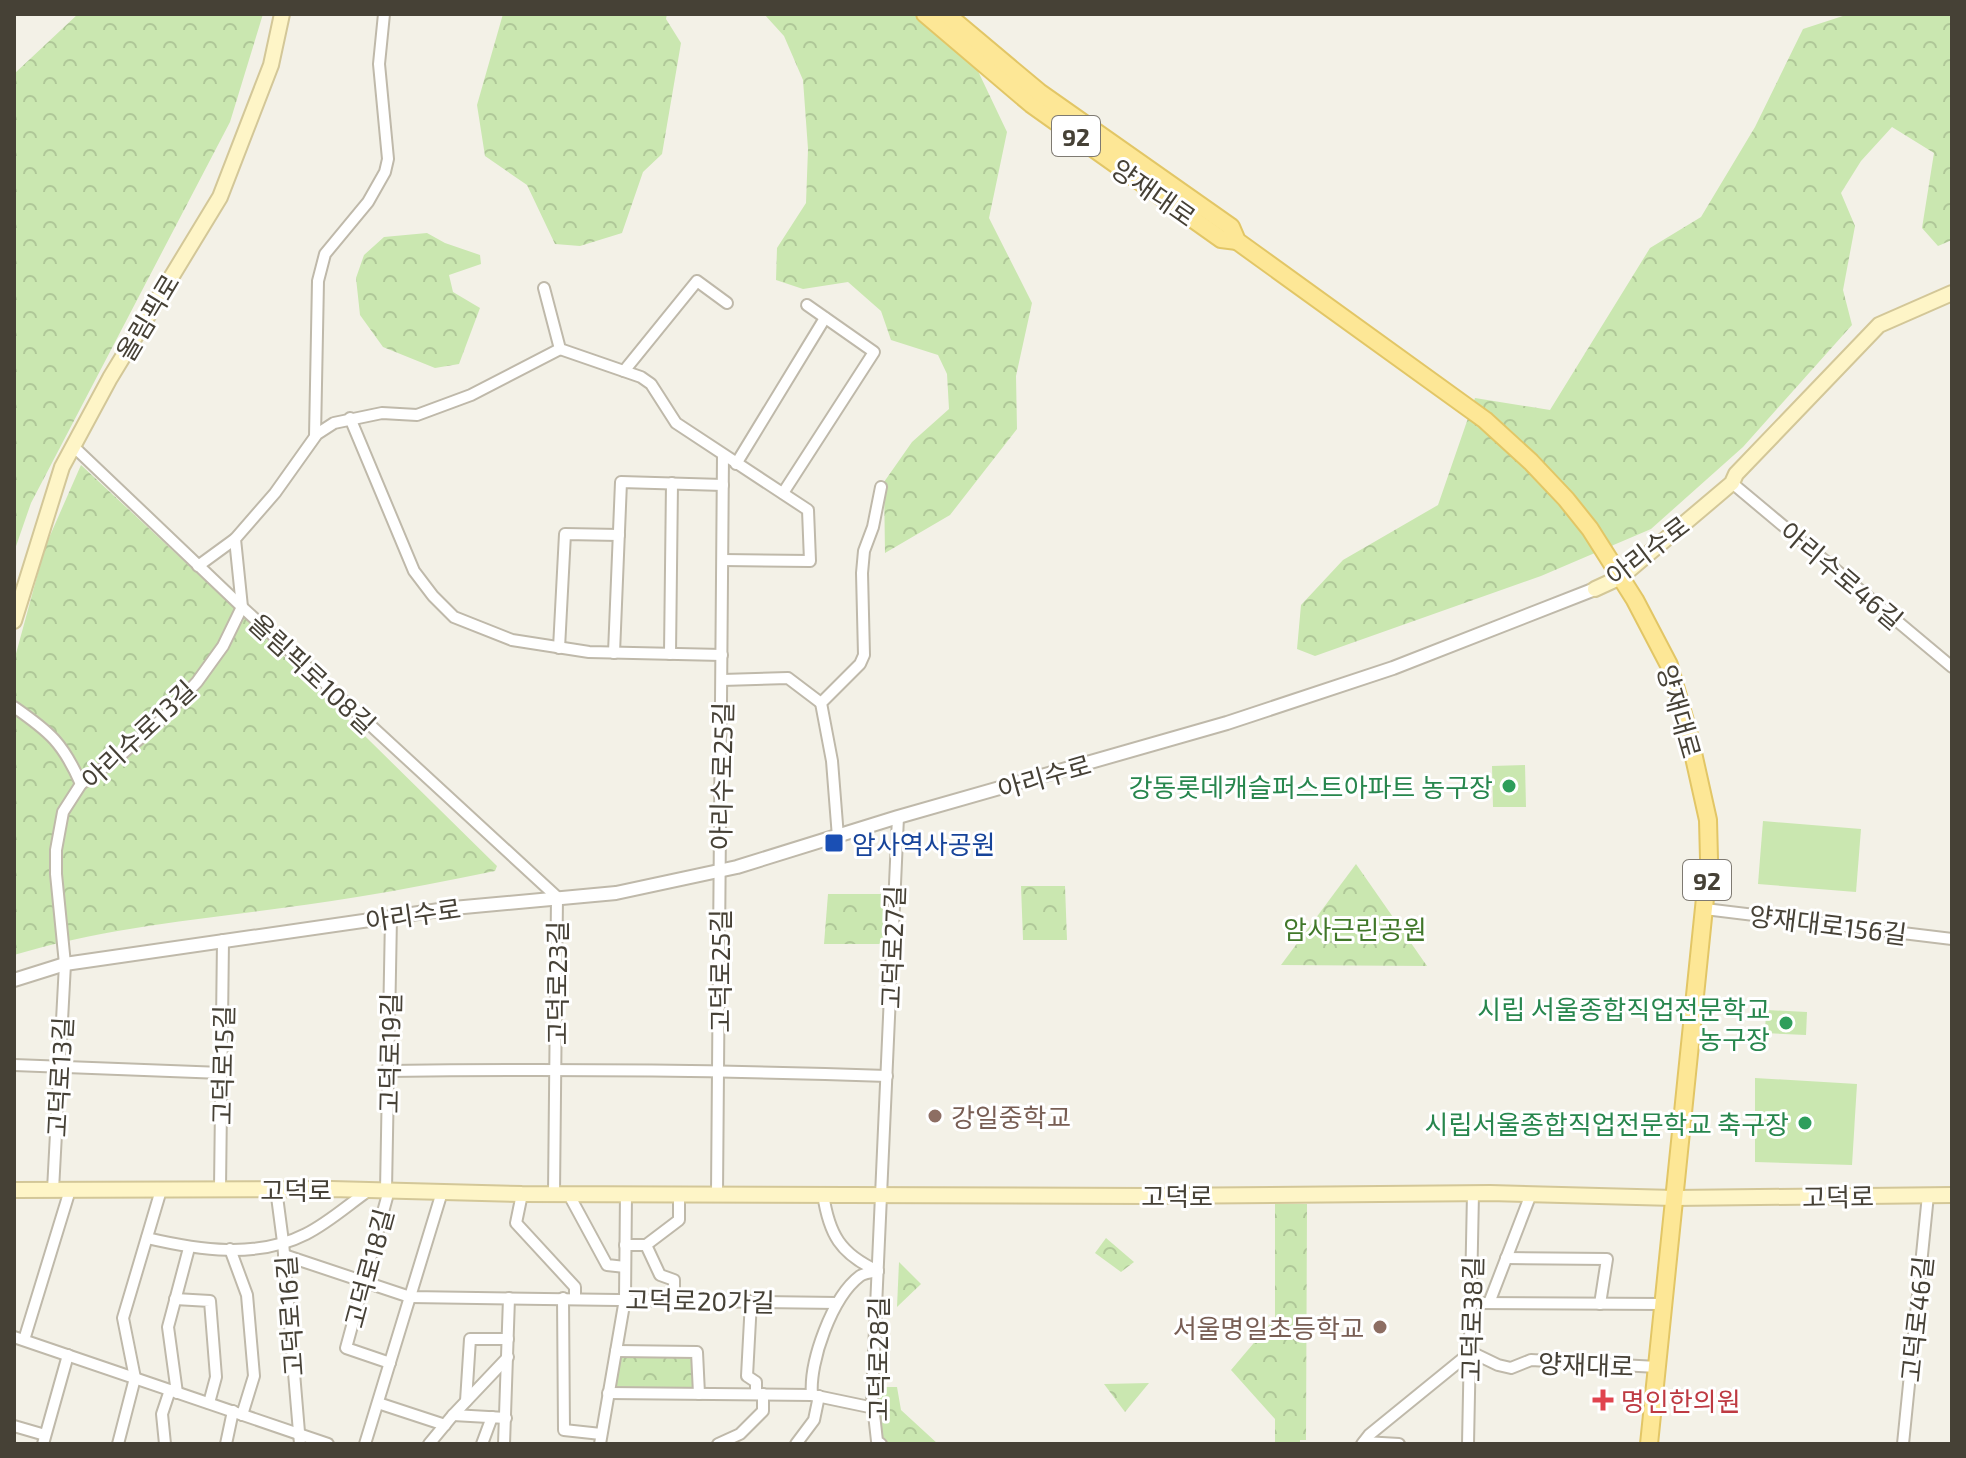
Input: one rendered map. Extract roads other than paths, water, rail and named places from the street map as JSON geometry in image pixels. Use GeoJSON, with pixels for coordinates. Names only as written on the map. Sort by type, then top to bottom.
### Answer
{"type":"FeatureCollection","features":[{"type":"Feature","properties":{"kind":"main road","name":"올림픽로"},"geometry":{"type":"LineString","coordinates":[[14,621],[62,467],[110,378],[220,197],[271,65],[282,14]]}},
{"type":"Feature","properties":{"kind":"main road","name":"양재대로"},"geometry":{"type":"LineString","coordinates":[[925,14],[1031,104],[1221,239],[1237,241],[1501,434],[1566,499],[1590,529],[1653,631],[1669,665],[1689,735],[1708,820],[1709,859],[1649,1444]]}},
{"type":"Feature","properties":{"kind":"main road","name":"양재대로"},"geometry":{"type":"LineString","coordinates":[[946,14],[1039,92],[1231,227],[1237,241]]}},
{"type":"Feature","properties":{"kind":"main road","name":"아리수로"},"geometry":{"type":"LineString","coordinates":[[1595,589],[1621,577],[1732,483],[1736,474],[1783,423],[1879,325],[1952,293]]}},
{"type":"Feature","properties":{"kind":"main road","name":"고덕로"},"geometry":{"type":"LineString","coordinates":[[14,1190],[276,1189],[522,1194],[1473,1193],[1674,1198],[1952,1195]]}},
{"type":"Feature","properties":{"kind":"street"},"geometry":{"type":"LineString","coordinates":[[315,436],[318,281],[325,254],[368,202],[385,172],[388,159],[379,64],[384,14]]}},
{"type":"Feature","properties":{"kind":"street"},"geometry":{"type":"LineString","coordinates":[[624,371],[697,281],[727,303]]}},
{"type":"Feature","properties":{"kind":"street"},"geometry":{"type":"LineString","coordinates":[[544,288],[560,349]]}},
{"type":"Feature","properties":{"kind":"street"},"geometry":{"type":"LineString","coordinates":[[783,493],[874,352],[807,305]]}},
{"type":"Feature","properties":{"kind":"street"},"geometry":{"type":"LineString","coordinates":[[736,464],[825,318]]}},
{"type":"Feature","properties":{"kind":"street"},"geometry":{"type":"LineString","coordinates":[[198,566],[235,539],[275,493],[315,436],[334,423],[382,413],[417,415],[471,395],[560,349],[641,377],[651,384],[676,423],[808,510],[810,561],[723,560]]}},
{"type":"Feature","properties":{"kind":"street"},"geometry":{"type":"LineString","coordinates":[[350,418],[414,571],[454,617],[512,640],[559,648],[614,653],[722,655]]}},
{"type":"Feature","properties":{"kind":"street","name":"올림픽로108길"},"geometry":{"type":"LineString","coordinates":[[73,446],[198,566],[557,897]]}},
{"type":"Feature","properties":{"kind":"street","name":"아리수로25길"},"geometry":{"type":"LineString","coordinates":[[720,872],[723,455]]}},
{"type":"Feature","properties":{"kind":"street"},"geometry":{"type":"LineString","coordinates":[[614,653],[621,482],[723,485]]}},
{"type":"Feature","properties":{"kind":"street"},"geometry":{"type":"LineString","coordinates":[[670,654],[672,483]]}},
{"type":"Feature","properties":{"kind":"street","name":"아리수로46길"},"geometry":{"type":"LineString","coordinates":[[1732,483],[1952,667]]}},
{"type":"Feature","properties":{"kind":"street"},"geometry":{"type":"LineString","coordinates":[[838,837],[832,761],[821,703],[860,664],[864,655],[864,551],[873,527],[881,487]]}},
{"type":"Feature","properties":{"kind":"street"},"geometry":{"type":"LineString","coordinates":[[559,648],[565,534],[619,535]]}},
{"type":"Feature","properties":{"kind":"street"},"geometry":{"type":"LineString","coordinates":[[235,539],[242,607]]}},
{"type":"Feature","properties":{"kind":"street","name":"아리수로"},"geometry":{"type":"LineString","coordinates":[[14,980],[65,964],[391,917],[616,893],[720,872],[1287,703],[1393,668],[1595,589]]}},
{"type":"Feature","properties":{"kind":"street","name":"아리수로13길"},"geometry":{"type":"LineString","coordinates":[[65,964],[58,907],[56,850],[63,812],[81,784],[161,720],[197,682],[223,646],[242,607]]}},
{"type":"Feature","properties":{"kind":"street","name":"아리수로25길"},"geometry":{"type":"LineString","coordinates":[[722,680],[788,678],[821,703]]}},
{"type":"Feature","properties":{"kind":"street"},"geometry":{"type":"LineString","coordinates":[[14,707],[51,734],[68,756],[81,784]]}},
{"type":"Feature","properties":{"kind":"street","name":"고덕로27길"},"geometry":{"type":"LineString","coordinates":[[881,1194],[898,817]]}},
{"type":"Feature","properties":{"kind":"street","name":"고덕로25길"},"geometry":{"type":"LineString","coordinates":[[717,1194],[720,872]]}},
{"type":"Feature","properties":{"kind":"street","name":"고덕로23길"},"geometry":{"type":"LineString","coordinates":[[557,897],[555,1069],[561,1193]]}},
{"type":"Feature","properties":{"kind":"street","name":"양재대로156길"},"geometry":{"type":"LineString","coordinates":[[1705,909],[1952,939]]}},
{"type":"Feature","properties":{"kind":"street","name":"고덕로19길"},"geometry":{"type":"LineString","coordinates":[[388,1190],[391,917]]}},
{"type":"Feature","properties":{"kind":"street","name":"고덕로15길"},"geometry":{"type":"LineString","coordinates":[[220,1189],[223,940]]}},
{"type":"Feature","properties":{"kind":"street","name":"고덕로13길"},"geometry":{"type":"LineString","coordinates":[[53,1190],[65,964]]}},
{"type":"Feature","properties":{"kind":"street"},"geometry":{"type":"LineString","coordinates":[[14,1065],[222,1073]]}},
{"type":"Feature","properties":{"kind":"street","name":"고덕로23길"},"geometry":{"type":"LineString","coordinates":[[388,1071],[555,1069]]}},
{"type":"Feature","properties":{"kind":"street","name":"고덕로25길"},"geometry":{"type":"LineString","coordinates":[[555,1069],[718,1070]]}},
{"type":"Feature","properties":{"kind":"street"},"geometry":{"type":"LineString","coordinates":[[718,1070],[887,1076]]}},
{"type":"Feature","properties":{"kind":"street","name":"고덕로16길"},"geometry":{"type":"LineString","coordinates":[[276,1189],[299,1439]]}},
{"type":"Feature","properties":{"kind":"street"},"geometry":{"type":"LineString","coordinates":[[70,1190],[19,1339],[209,1403],[299,1439],[328,1444]]}},
{"type":"Feature","properties":{"kind":"street"},"geometry":{"type":"LineString","coordinates":[[118,1444],[135,1378],[123,1318],[161,1190]]}},
{"type":"Feature","properties":{"kind":"street"},"geometry":{"type":"LineString","coordinates":[[147,1238],[189,1248],[252,1249],[306,1234],[370,1190]]}},
{"type":"Feature","properties":{"kind":"street","name":"고덕로18길"},"geometry":{"type":"LineString","coordinates":[[388,1190],[346,1348],[390,1363]]}},
{"type":"Feature","properties":{"kind":"street"},"geometry":{"type":"LineString","coordinates":[[365,1444],[442,1192]]}},
{"type":"Feature","properties":{"kind":"street"},"geometry":{"type":"LineString","coordinates":[[561,1193],[607,1265],[625,1267]]}},
{"type":"Feature","properties":{"kind":"street"},"geometry":{"type":"LineString","coordinates":[[563,1298],[564,1430],[600,1439],[625,1299],[626,1193]]}},
{"type":"Feature","properties":{"kind":"street","name":"고덕로38길"},"geometry":{"type":"LineString","coordinates":[[1468,1444],[1473,1193]]}},
{"type":"Feature","properties":{"kind":"street"},"geometry":{"type":"LineString","coordinates":[[522,1194],[516,1223],[575,1287],[575,1298]]}},
{"type":"Feature","properties":{"kind":"street"},"geometry":{"type":"LineString","coordinates":[[625,1245],[646,1245],[679,1220],[679,1194]]}},
{"type":"Feature","properties":{"kind":"street"},"geometry":{"type":"LineString","coordinates":[[823,1194],[827,1220],[841,1247],[861,1264],[878,1271]]}},
{"type":"Feature","properties":{"kind":"street","name":"고덕로28길"},"geometry":{"type":"LineString","coordinates":[[881,1194],[874,1408],[877,1441],[881,1444]]}},
{"type":"Feature","properties":{"kind":"street"},"geometry":{"type":"LineString","coordinates":[[1489,1303],[1531,1194]]}},
{"type":"Feature","properties":{"kind":"street","name":"고덕로46길"},"geometry":{"type":"LineString","coordinates":[[1903,1444],[1928,1195]]}},
{"type":"Feature","properties":{"kind":"street"},"geometry":{"type":"LineString","coordinates":[[646,1245],[660,1275],[674,1280],[674,1300]]}},
{"type":"Feature","properties":{"kind":"street"},"geometry":{"type":"LineString","coordinates":[[165,1444],[162,1414],[174,1391],[168,1327],[189,1248]]}},
{"type":"Feature","properties":{"kind":"street"},"geometry":{"type":"LineString","coordinates":[[226,1444],[254,1376],[247,1295],[230,1249]]}},
{"type":"Feature","properties":{"kind":"street","name":"고덕로20가길"},"geometry":{"type":"LineString","coordinates":[[284,1255],[410,1297],[837,1303]]}},
{"type":"Feature","properties":{"kind":"street"},"geometry":{"type":"LineString","coordinates":[[1506,1258],[1607,1259],[1600,1304]]}},
{"type":"Feature","properties":{"kind":"street","name":"고덕로28길"},"geometry":{"type":"LineString","coordinates":[[798,1443],[814,1420],[815,1396],[810,1378],[837,1303],[861,1275],[878,1271]]}},
{"type":"Feature","properties":{"kind":"street"},"geometry":{"type":"LineString","coordinates":[[504,1444],[509,1298]]}},
{"type":"Feature","properties":{"kind":"street"},"geometry":{"type":"LineString","coordinates":[[175,1299],[183,1302],[210,1301],[216,1377],[209,1403]]}},
{"type":"Feature","properties":{"kind":"street"},"geometry":{"type":"LineString","coordinates":[[718,1444],[740,1434],[763,1411],[756,1382],[747,1376],[751,1301]]}},
{"type":"Feature","properties":{"kind":"street"},"geometry":{"type":"LineString","coordinates":[[1472,1303],[1663,1304]]}},
{"type":"Feature","properties":{"kind":"street"},"geometry":{"type":"LineString","coordinates":[[466,1401],[470,1339],[508,1339]]}},
{"type":"Feature","properties":{"kind":"street"},"geometry":{"type":"LineString","coordinates":[[616,1351],[697,1352],[699,1394]]}},
{"type":"Feature","properties":{"kind":"street"},"geometry":{"type":"LineString","coordinates":[[1363,1443],[1417,1394],[1471,1352]]}},
{"type":"Feature","properties":{"kind":"street","name":"양재대로"},"geometry":{"type":"LineString","coordinates":[[1471,1352],[1511,1368],[1531,1360],[1657,1367]]}},
{"type":"Feature","properties":{"kind":"street"},"geometry":{"type":"LineString","coordinates":[[14,1426],[44,1439],[68,1355]]}},
{"type":"Feature","properties":{"kind":"street"},"geometry":{"type":"LineString","coordinates":[[429,1444],[508,1357]]}},
{"type":"Feature","properties":{"kind":"street"},"geometry":{"type":"LineString","coordinates":[[608,1393],[815,1396],[874,1408]]}},
{"type":"Feature","properties":{"kind":"street"},"geometry":{"type":"LineString","coordinates":[[378,1403],[445,1425]]}},
{"type":"Feature","properties":{"kind":"street"},"geometry":{"type":"LineString","coordinates":[[453,1415],[506,1418]]}},
{"type":"Feature","properties":{"kind":"street"},"geometry":{"type":"LineString","coordinates":[[482,1444],[492,1417]]}},
{"type":"Feature","properties":{"kind":"street"},"geometry":{"type":"LineString","coordinates":[[1363,1443],[1399,1444]]}},
{"type":"Feature","properties":{"kind":"place","name":"강동롯데캐슬퍼스트아파트 농구장"},"geometry":{"type":"Point","coordinates":[1509,786]}},
{"type":"Feature","properties":{"kind":"place","name":"암사역사공원"},"geometry":{"type":"Point","coordinates":[834,843]}},
{"type":"Feature","properties":{"kind":"place","name":"시립 서울종합직업전문학교 농구장"},"geometry":{"type":"Point","coordinates":[1786,1023]}},
{"type":"Feature","properties":{"kind":"place","name":"강일중학교"},"geometry":{"type":"Point","coordinates":[935,1116]}},
{"type":"Feature","properties":{"kind":"place","name":"시립서울종합직업전문학교 축구장"},"geometry":{"type":"Point","coordinates":[1805,1123]}},
{"type":"Feature","properties":{"kind":"place","name":"서울명일초등학교"},"geometry":{"type":"Point","coordinates":[1380,1327]}},
{"type":"Feature","properties":{"kind":"place","name":"명인한의원"},"geometry":{"type":"Point","coordinates":[1603,1400]}},
{"type":"Feature","properties":{"kind":"park label","name":"암사근린공원"},"geometry":{"type":"Point","coordinates":[1355,928]}}]}
